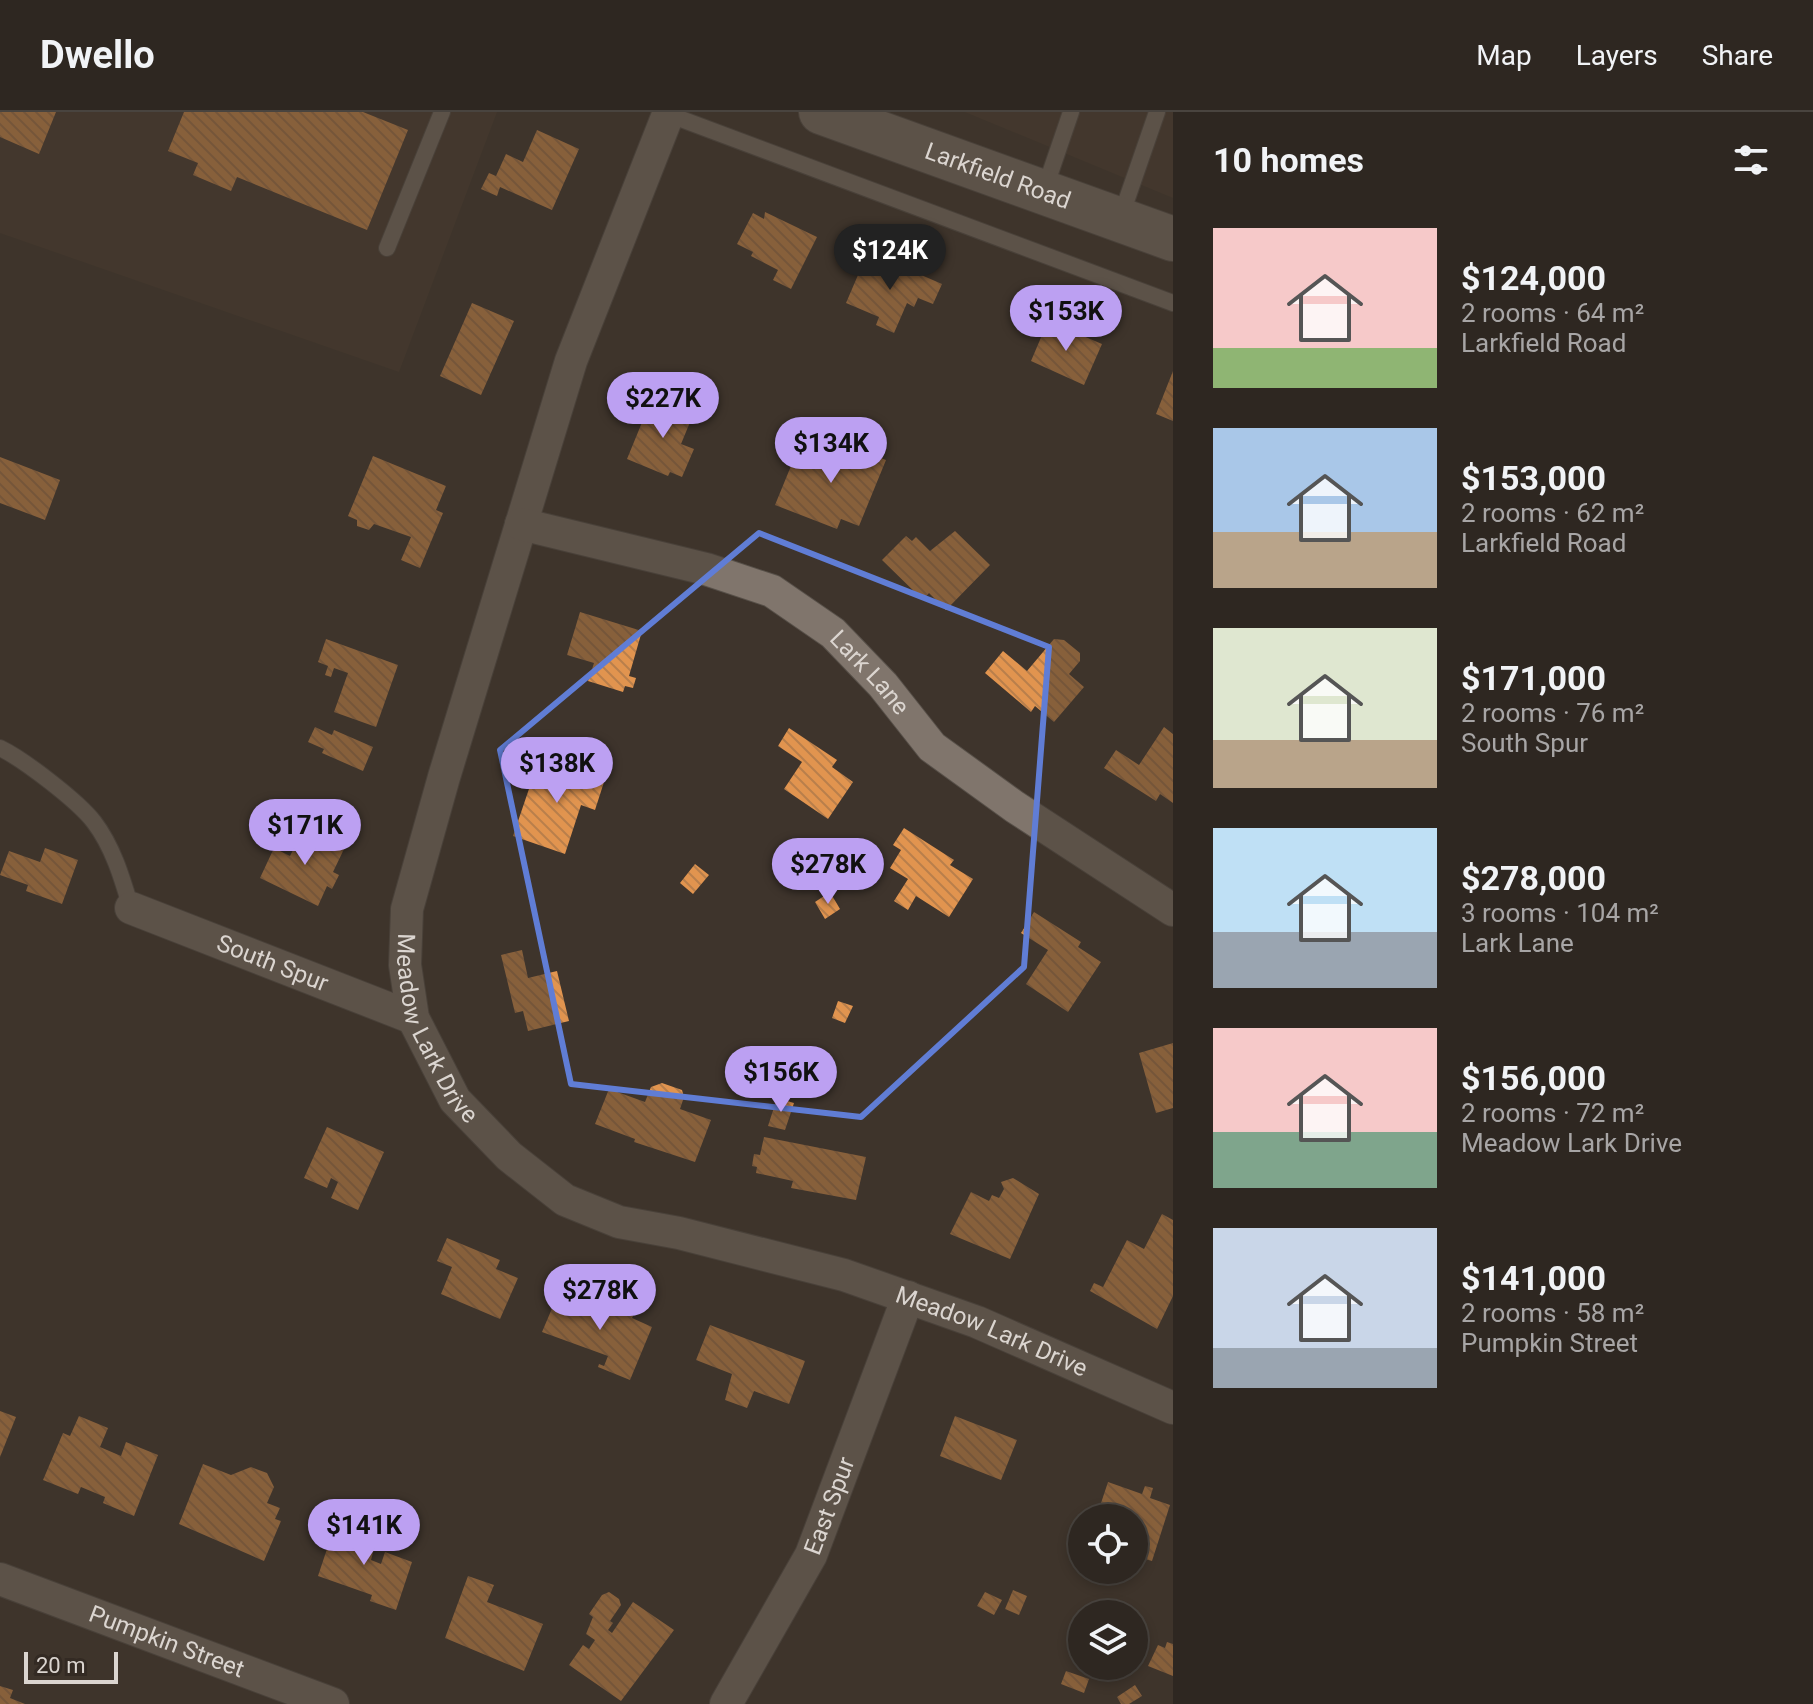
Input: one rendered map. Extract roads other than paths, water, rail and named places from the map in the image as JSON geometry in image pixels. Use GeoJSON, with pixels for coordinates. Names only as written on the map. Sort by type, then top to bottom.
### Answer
{"type":"FeatureCollection","features":[{"type":"Feature","properties":{"kind":"main road","name":"Larkfield Road"},"geometry":{"type":"LineString","coordinates":[[821,112],[1173,239]]}},
{"type":"Feature","properties":{"kind":"street","name":"Meadow Lark Drive"},"geometry":{"type":"LineString","coordinates":[[667,113],[571,361],[407,909],[405,965],[413,1018],[455,1100],[509,1156],[565,1200],[619,1222],[679,1233],[844,1275],[977,1322],[1173,1408]]}},
{"type":"Feature","properties":{"kind":"street","name":"Lark Lane"},"geometry":{"type":"LineString","coordinates":[[521,524],[706,569],[772,591],[833,633],[883,685],[932,747],[1015,807],[1173,910]]}},
{"type":"Feature","properties":{"kind":"street","name":"South Spur"},"geometry":{"type":"LineString","coordinates":[[131,908],[413,1018]]}},
{"type":"Feature","properties":{"kind":"street","name":"East Spur"},"geometry":{"type":"LineString","coordinates":[[726,1704],[811,1555],[908,1297]]}},
{"type":"Feature","properties":{"kind":"street","name":"Pumpkin Street"},"geometry":{"type":"LineString","coordinates":[[0,1579],[333,1704]]}},
{"type":"Feature","properties":{"kind":"lane"},"geometry":{"type":"LineString","coordinates":[[387,248],[442,112]]}},
{"type":"Feature","properties":{"kind":"lane"},"geometry":{"type":"LineString","coordinates":[[1044,193],[1071,112]]}},
{"type":"Feature","properties":{"kind":"lane"},"geometry":{"type":"LineString","coordinates":[[1120,220],[1157,112]]}},
{"type":"Feature","properties":{"kind":"lane"},"geometry":{"type":"LineString","coordinates":[[667,113],[1173,303]]}},
{"type":"Feature","properties":{"kind":"lane"},"geometry":{"type":"LineString","coordinates":[[0,748],[17,756],[93,820],[118,865],[131,908]]}}]}
